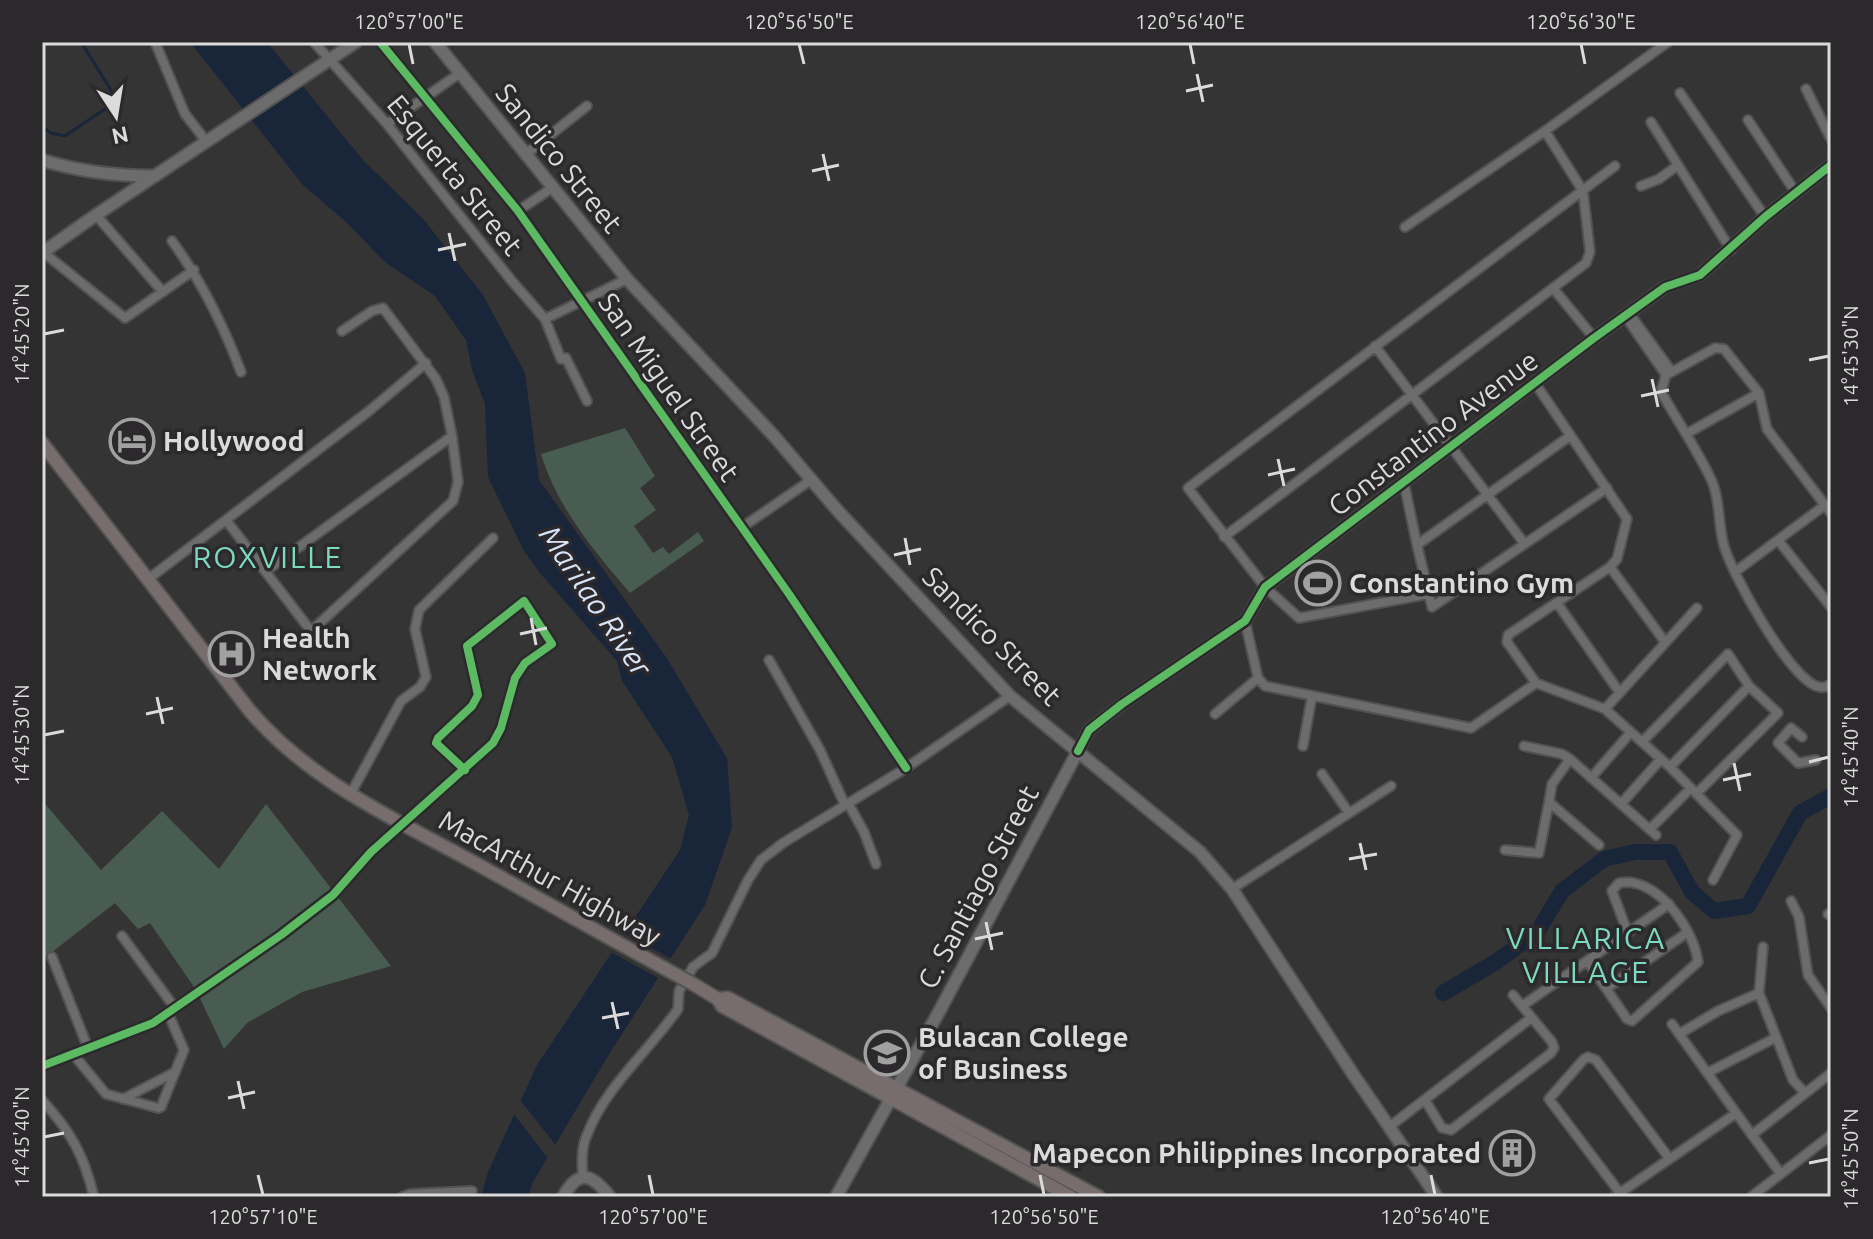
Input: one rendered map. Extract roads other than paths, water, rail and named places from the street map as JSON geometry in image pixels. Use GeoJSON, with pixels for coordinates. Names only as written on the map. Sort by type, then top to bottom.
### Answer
{"type":"FeatureCollection","features":[{"type":"Feature","properties":{"kind":"highway","name":"MacArthur Highway"},"geometry":{"type":"LineString","coordinates":[[42,443],[265,729],[301,762],[350,795],[693,984],[718,999],[722,1006],[1099,1197]]}},
{"type":"Feature","properties":{"kind":"highway","name":"MacArthur Highway"},"geometry":{"type":"LineString","coordinates":[[894,1094],[1071,1197]]}},
{"type":"Feature","properties":{"kind":"main road"},"geometry":{"type":"LineString","coordinates":[[42,253],[356,42]]}},
{"type":"Feature","properties":{"kind":"main road","name":"Sandico Street"},"geometry":{"type":"LineString","coordinates":[[435,42],[627,279],[1010,696],[1200,852],[1232,889],[1437,1197]]}},
{"type":"Feature","properties":{"kind":"main road"},"geometry":{"type":"LineString","coordinates":[[42,160],[85,172],[155,176]]}},
{"type":"Feature","properties":{"kind":"main road","name":"C. Santiago Street"},"geometry":{"type":"LineString","coordinates":[[836,1197],[1078,751]]}},
{"type":"Feature","properties":{"kind":"main road"},"geometry":{"type":"LineString","coordinates":[[563,1197],[572,1182],[583,1177],[593,1179],[610,1197]]}},
{"type":"Feature","properties":{"kind":"street"},"geometry":{"type":"LineString","coordinates":[[155,42],[185,114],[206,141]]}},
{"type":"Feature","properties":{"kind":"street","name":"Esquerta Street"},"geometry":{"type":"LineString","coordinates":[[314,42],[387,124],[545,319],[561,359],[566,358],[587,401]]}},
{"type":"Feature","properties":{"kind":"street","name":"San Miguel Street"},"geometry":{"type":"LineString","coordinates":[[380,42],[518,211],[789,594],[906,768]]}},
{"type":"Feature","properties":{"kind":"street"},"geometry":{"type":"LineString","coordinates":[[1405,227],[1668,42]]}},
{"type":"Feature","properties":{"kind":"street"},"geometry":{"type":"LineString","coordinates":[[387,124],[460,73]]}},
{"type":"Feature","properties":{"kind":"street"},"geometry":{"type":"LineString","coordinates":[[1806,89],[1831,139]]}},
{"type":"Feature","properties":{"kind":"street"},"geometry":{"type":"LineString","coordinates":[[1680,93],[1765,217]]}},
{"type":"Feature","properties":{"kind":"street"},"geometry":{"type":"LineString","coordinates":[[526,154],[587,106]]}},
{"type":"Feature","properties":{"kind":"street"},"geometry":{"type":"LineString","coordinates":[[1748,120],[1796,193]]}},
{"type":"Feature","properties":{"kind":"street"},"geometry":{"type":"LineString","coordinates":[[1651,122],[1731,250]]}},
{"type":"Feature","properties":{"kind":"street"},"geometry":{"type":"LineString","coordinates":[[1224,537],[1582,268],[1589,258],[1583,191],[1545,131]]}},
{"type":"Feature","properties":{"kind":"street","name":"Constantino Avenue"},"geometry":{"type":"LineString","coordinates":[[1078,751],[1089,730],[1122,704],[1245,621],[1265,587],[1665,287],[1700,275],[1765,217],[1831,165]]}},
{"type":"Feature","properties":{"kind":"street"},"geometry":{"type":"LineString","coordinates":[[1428,594],[1301,619],[1265,587],[1188,488],[1615,166]]}},
{"type":"Feature","properties":{"kind":"street"},"geometry":{"type":"LineString","coordinates":[[1641,186],[1659,179],[1677,166]]}},
{"type":"Feature","properties":{"kind":"street"},"geometry":{"type":"LineString","coordinates":[[518,211],[552,188]]}},
{"type":"Feature","properties":{"kind":"street"},"geometry":{"type":"LineString","coordinates":[[96,215],[163,292]]}},
{"type":"Feature","properties":{"kind":"street"},"geometry":{"type":"LineString","coordinates":[[172,241],[194,270],[228,338],[241,372]]}},
{"type":"Feature","properties":{"kind":"street"},"geometry":{"type":"LineString","coordinates":[[42,253],[125,318],[194,270]]}},
{"type":"Feature","properties":{"kind":"street"},"geometry":{"type":"LineString","coordinates":[[545,319],[627,279]]}},
{"type":"Feature","properties":{"kind":"street"},"geometry":{"type":"LineString","coordinates":[[1553,288],[1594,338]]}},
{"type":"Feature","properties":{"kind":"street"},"geometry":{"type":"LineString","coordinates":[[226,520],[311,631],[453,501],[458,482],[452,436],[444,397],[426,363],[383,308],[372,311],[342,331]]}},
{"type":"Feature","properties":{"kind":"street"},"geometry":{"type":"LineString","coordinates":[[1627,315],[1669,373]]}},
{"type":"Feature","properties":{"kind":"street"},"geometry":{"type":"LineString","coordinates":[[1375,346],[1524,543]]}},
{"type":"Feature","properties":{"kind":"street"},"geometry":{"type":"LineString","coordinates":[[1735,572],[1828,509],[1767,429],[1759,393],[1728,352],[1719,347],[1669,373],[1661,392],[1711,478],[1718,500],[1723,543],[1735,572],[1783,655],[1813,685],[1823,688],[1831,684]]}},
{"type":"Feature","properties":{"kind":"street"},"geometry":{"type":"LineString","coordinates":[[147,580],[369,411],[426,363]]}},
{"type":"Feature","properties":{"kind":"street"},"geometry":{"type":"LineString","coordinates":[[1535,383],[1627,519],[1617,559],[1610,567],[1507,637],[1507,642],[1536,683],[1605,709],[1670,767],[1737,835],[1713,880]]}},
{"type":"Feature","properties":{"kind":"street"},"geometry":{"type":"LineString","coordinates":[[1686,434],[1759,393]]}},
{"type":"Feature","properties":{"kind":"street"},"geometry":{"type":"LineString","coordinates":[[266,571],[452,436]]}},
{"type":"Feature","properties":{"kind":"street"},"geometry":{"type":"LineString","coordinates":[[1417,545],[1570,436]]}},
{"type":"Feature","properties":{"kind":"street"},"geometry":{"type":"LineString","coordinates":[[741,528],[811,480]]}},
{"type":"Feature","properties":{"kind":"street"},"geometry":{"type":"LineString","coordinates":[[1404,483],[1432,607],[1607,488]]}},
{"type":"Feature","properties":{"kind":"street"},"geometry":{"type":"LineString","coordinates":[[350,795],[401,701],[420,687],[426,677],[415,629],[419,610],[493,538]]}},
{"type":"Feature","properties":{"kind":"street"},"geometry":{"type":"LineString","coordinates":[[1778,540],[1831,607]]}},
{"type":"Feature","properties":{"kind":"street"},"geometry":{"type":"LineString","coordinates":[[1610,567],[1665,642]]}},
{"type":"Feature","properties":{"kind":"street"},"geometry":{"type":"LineString","coordinates":[[42,1066],[153,1023],[281,935],[333,895],[371,852],[465,770],[493,743],[501,728],[515,678],[525,663],[552,644],[524,601],[467,646],[478,695],[472,706],[436,743],[465,770]]}},
{"type":"Feature","properties":{"kind":"street"},"geometry":{"type":"LineString","coordinates":[[1557,603],[1620,693]]}},
{"type":"Feature","properties":{"kind":"street"},"geometry":{"type":"LineString","coordinates":[[1605,709],[1697,608]]}},
{"type":"Feature","properties":{"kind":"street"},"geometry":{"type":"LineString","coordinates":[[1245,621],[1258,678],[1265,686],[1471,728],[1536,683]]}},
{"type":"Feature","properties":{"kind":"street"},"geometry":{"type":"LineString","coordinates":[[1524,746],[1562,754],[1570,759],[1653,832],[1778,713],[1749,686],[1728,654],[1642,742]]}},
{"type":"Feature","properties":{"kind":"street"},"geometry":{"type":"LineString","coordinates":[[769,660],[864,832],[876,864]]}},
{"type":"Feature","properties":{"kind":"street"},"geometry":{"type":"LineString","coordinates":[[1215,714],[1258,678]]}},
{"type":"Feature","properties":{"kind":"street"},"geometry":{"type":"LineString","coordinates":[[1670,767],[1749,686]]}},
{"type":"Feature","properties":{"kind":"street"},"geometry":{"type":"LineString","coordinates":[[583,1177],[582,1157],[586,1136],[600,1109],[678,1009],[679,991],[693,967],[712,953],[761,860],[906,768],[1010,696]]}},
{"type":"Feature","properties":{"kind":"street"},"geometry":{"type":"LineString","coordinates":[[1303,746],[1312,696]]}},
{"type":"Feature","properties":{"kind":"street"},"geometry":{"type":"LineString","coordinates":[[1767,723],[1781,738]]}},
{"type":"Feature","properties":{"kind":"street"},"geometry":{"type":"LineString","coordinates":[[1802,737],[1791,728],[1778,743],[1798,763],[1816,760]]}},
{"type":"Feature","properties":{"kind":"street"},"geometry":{"type":"LineString","coordinates":[[1591,778],[1631,732]]}},
{"type":"Feature","properties":{"kind":"street"},"geometry":{"type":"LineString","coordinates":[[1505,850],[1539,853],[1552,784],[1570,759]]}},
{"type":"Feature","properties":{"kind":"street"},"geometry":{"type":"LineString","coordinates":[[1621,804],[1661,759]]}},
{"type":"Feature","properties":{"kind":"street"},"geometry":{"type":"LineString","coordinates":[[1322,774],[1349,813]]}},
{"type":"Feature","properties":{"kind":"street"},"geometry":{"type":"LineString","coordinates":[[1232,889],[1391,786]]}},
{"type":"Feature","properties":{"kind":"street"},"geometry":{"type":"LineString","coordinates":[[1549,802],[1599,845]]}},
{"type":"Feature","properties":{"kind":"street"},"geometry":{"type":"LineString","coordinates":[[1588,962],[1627,1019],[1635,1020],[1698,962],[1688,932],[1669,904],[1641,884],[1619,883],[1612,891],[1628,933]]}},
{"type":"Feature","properties":{"kind":"street"},"geometry":{"type":"LineString","coordinates":[[1791,901],[1799,917],[1808,975],[1831,1008]]}},
{"type":"Feature","properties":{"kind":"street"},"geometry":{"type":"LineString","coordinates":[[1522,1006],[1669,904]]}},
{"type":"Feature","properties":{"kind":"street"},"geometry":{"type":"LineString","coordinates":[[1607,988],[1688,932]]}},
{"type":"Feature","properties":{"kind":"street"},"geometry":{"type":"LineString","coordinates":[[73,1054],[106,1094],[142,1105],[161,1107],[183,1046],[171,1010],[122,936]]}},
{"type":"Feature","properties":{"kind":"street"},"geometry":{"type":"LineString","coordinates":[[1763,947],[1759,993],[1793,1080],[1805,1093]]}},
{"type":"Feature","properties":{"kind":"street"},"geometry":{"type":"LineString","coordinates":[[52,957],[88,1048]]}},
{"type":"Feature","properties":{"kind":"street"},"geometry":{"type":"LineString","coordinates":[[1679,1034],[1718,1011],[1759,993]]}},
{"type":"Feature","properties":{"kind":"street"},"geometry":{"type":"LineString","coordinates":[[1425,1100],[1442,1128],[1451,1130],[1551,1053],[1554,1048],[1552,1042],[1513,995]]}},
{"type":"Feature","properties":{"kind":"street"},"geometry":{"type":"LineString","coordinates":[[1389,1127],[1531,1018]]}},
{"type":"Feature","properties":{"kind":"street"},"geometry":{"type":"LineString","coordinates":[[1672,1024],[1781,1174]]}},
{"type":"Feature","properties":{"kind":"street"},"geometry":{"type":"LineString","coordinates":[[1707,1073],[1775,1038]]}},
{"type":"Feature","properties":{"kind":"street"},"geometry":{"type":"LineString","coordinates":[[1669,1158],[1596,1060],[1584,1059],[1549,1099],[1617,1195],[1735,1114]]}},
{"type":"Feature","properties":{"kind":"street"},"geometry":{"type":"LineString","coordinates":[[122,1099],[175,1072]]}},
{"type":"Feature","properties":{"kind":"street"},"geometry":{"type":"LineString","coordinates":[[1752,1135],[1831,1073]]}},
{"type":"Feature","properties":{"kind":"street"},"geometry":{"type":"LineString","coordinates":[[43,1104],[76,1142],[87,1166],[94,1197]]}},
{"type":"Feature","properties":{"kind":"street"},"geometry":{"type":"LineString","coordinates":[[1751,1197],[1831,1135]]}},
{"type":"Feature","properties":{"kind":"street"},"geometry":{"type":"LineString","coordinates":[[402,1197],[410,1194],[471,1194]]}},
{"type":"Feature","properties":{"kind":"water","name":"Marilao River"},"geometry":{"type":"Polygon","coordinates":[[[190,42],[267,42],[362,159],[424,220],[483,295],[525,373],[539,480],[666,657],[727,758],[732,828],[705,905],[611,1051],[533,1182],[528,1197],[481,1197],[488,1172],[537,1065],[680,850],[689,815],[672,757],[622,681],[617,661],[524,551],[488,477],[485,404],[472,370],[466,340],[435,296],[385,262],[345,221],[303,185],[190,42]]]}},
{"type":"Feature","properties":{"kind":"waterway"},"geometry":{"type":"LineString","coordinates":[[42,127],[65,136],[111,105],[114,95],[81,42]]}},
{"type":"Feature","properties":{"kind":"waterway"},"geometry":{"type":"LineString","coordinates":[[1443,993],[1496,962],[1538,931],[1562,891],[1604,859],[1635,852],[1670,852],[1692,892],[1714,911],[1748,906],[1800,813],[1831,796]]}},
{"type":"Feature","properties":{"kind":"place","name":"Hollywood"},"geometry":{"type":"Point","coordinates":[132,441]}},
{"type":"Feature","properties":{"kind":"place","name":"Constantino Gym"},"geometry":{"type":"Point","coordinates":[1318,583]}},
{"type":"Feature","properties":{"kind":"place","name":"Health Network"},"geometry":{"type":"Point","coordinates":[231,654]}},
{"type":"Feature","properties":{"kind":"place","name":"Bulacan College of Business"},"geometry":{"type":"Point","coordinates":[887,1053]}},
{"type":"Feature","properties":{"kind":"place","name":"Mapecon Philippines Incorporated"},"geometry":{"type":"Point","coordinates":[1512,1153]}},
{"type":"Feature","properties":{"kind":"district","name":"ROXVILLE"},"geometry":{"type":"Point","coordinates":[268,558]}},
{"type":"Feature","properties":{"kind":"district","name":"VILLARICA VILLAGE"},"geometry":{"type":"Point","coordinates":[1586,956]}}]}
